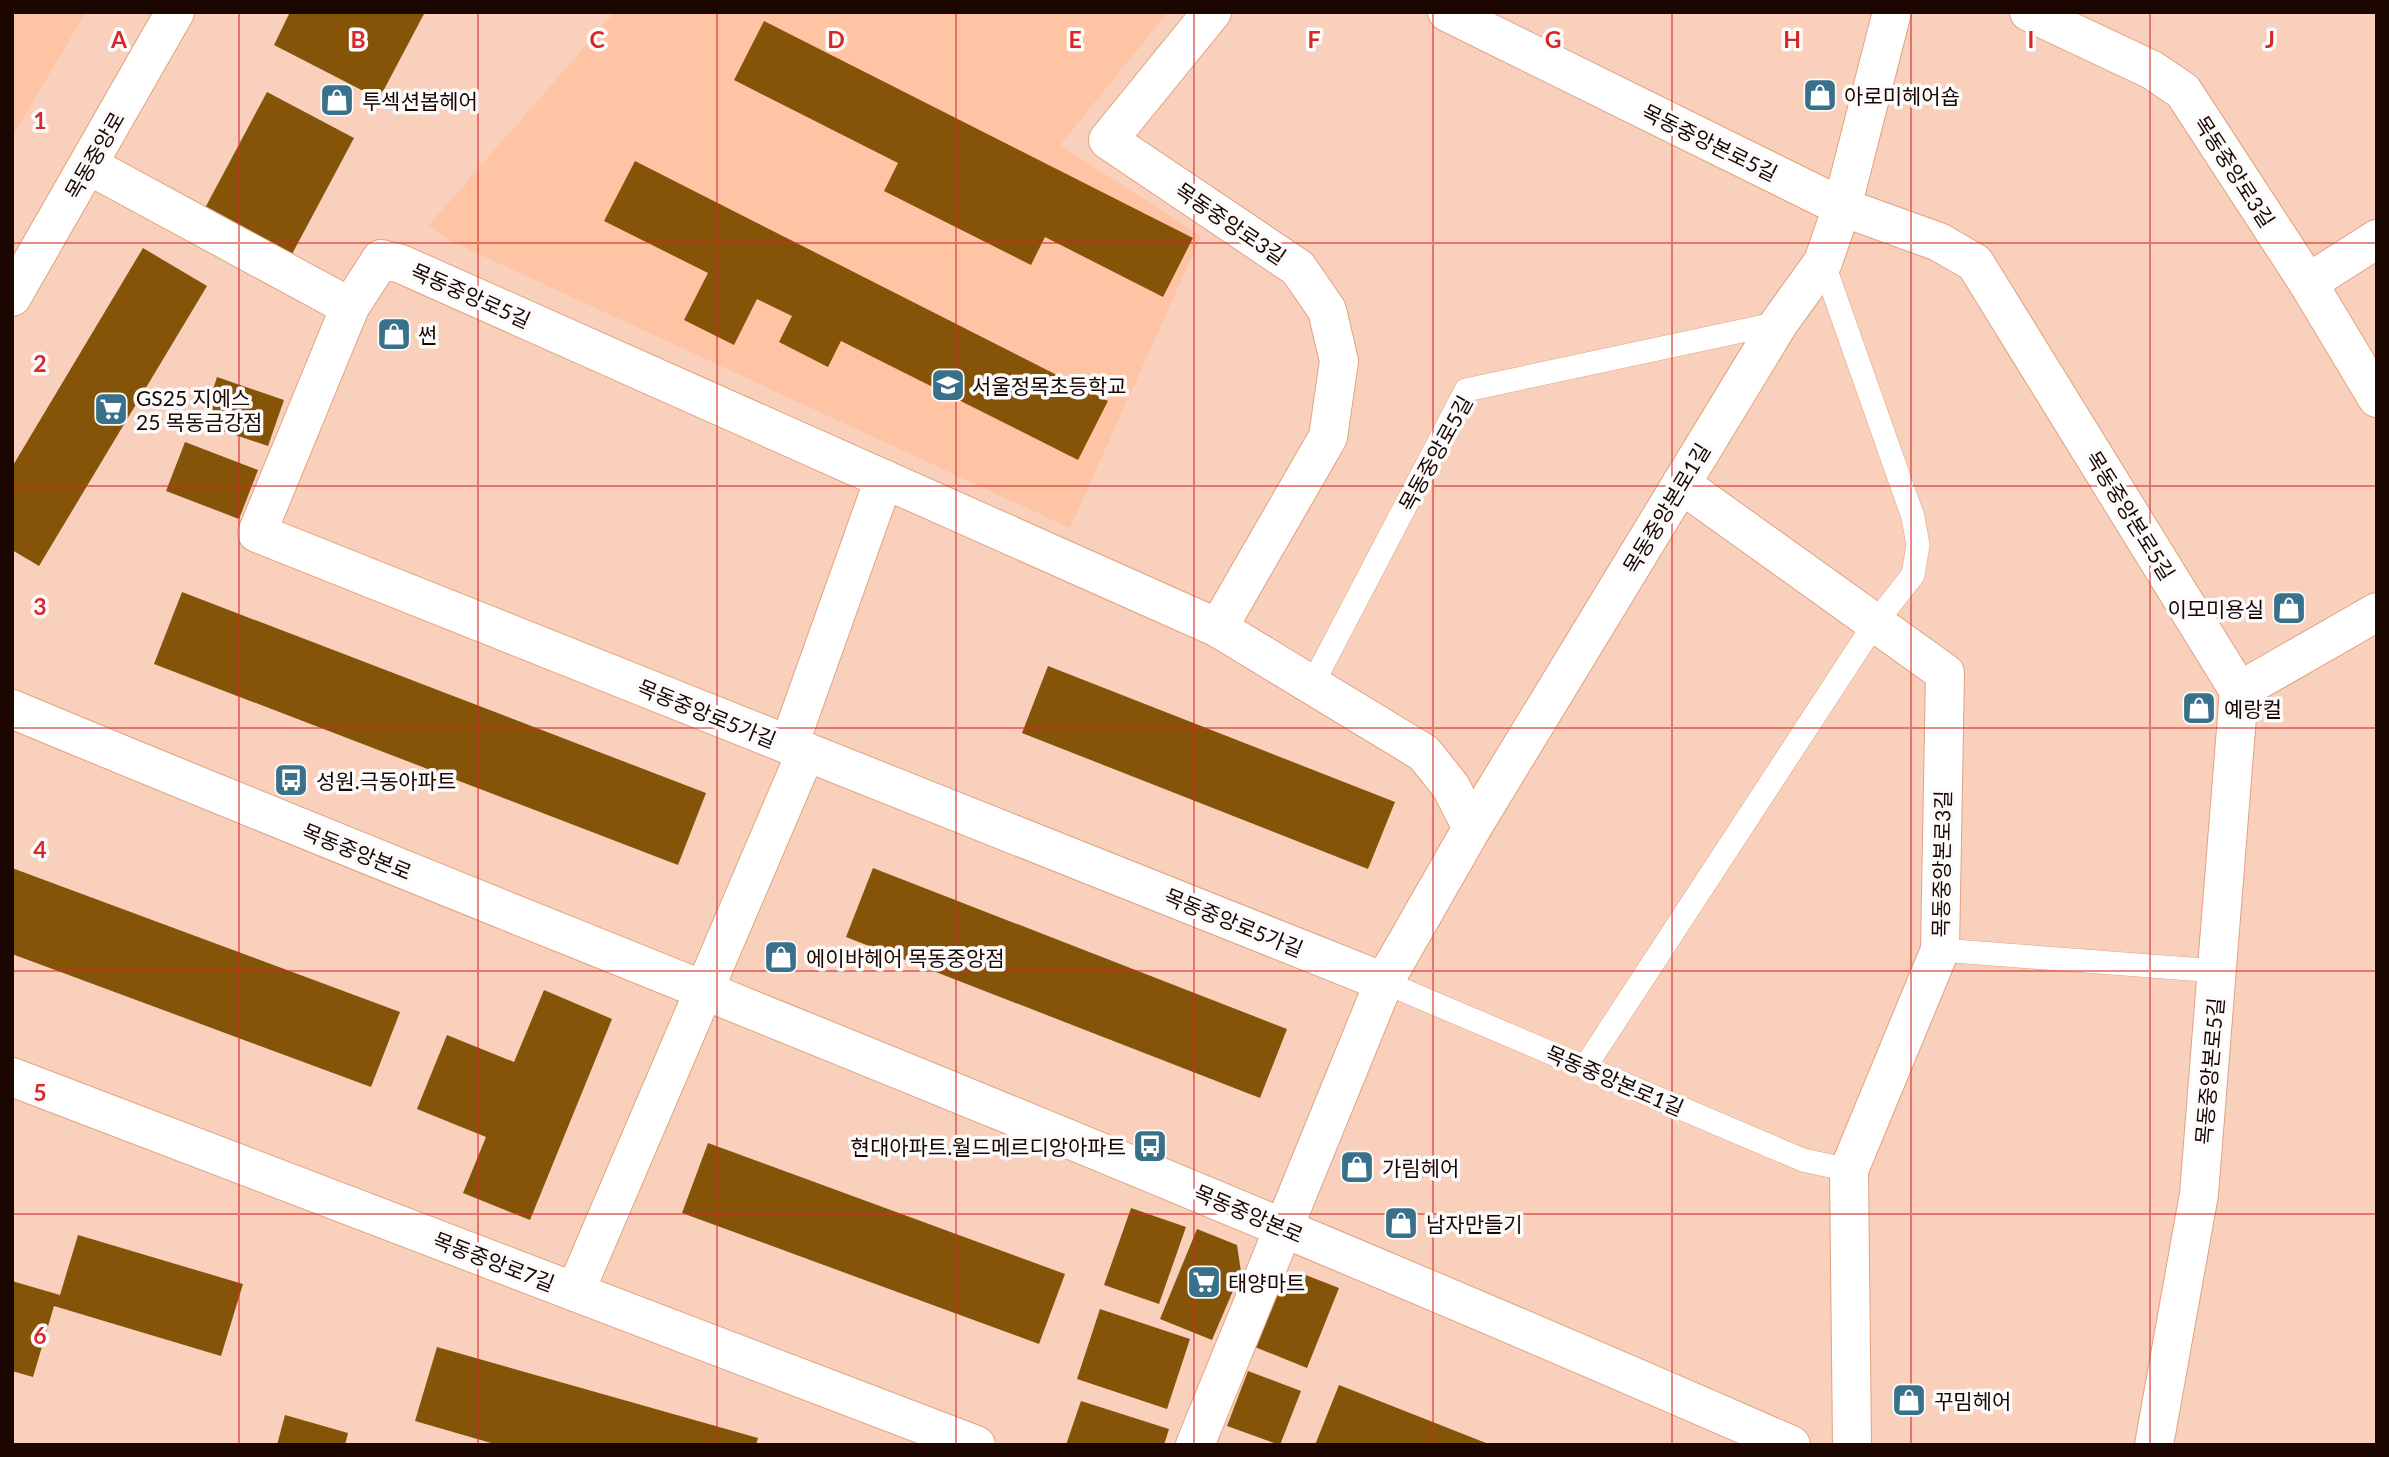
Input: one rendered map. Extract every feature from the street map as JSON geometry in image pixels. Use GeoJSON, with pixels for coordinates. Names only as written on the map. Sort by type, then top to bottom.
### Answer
{"type":"FeatureCollection","features":[{"type":"Feature","properties":{"kind":"street","name":"목동중앙로"},"geometry":{"type":"LineString","coordinates":[[12,297],[176,12]]}},
{"type":"Feature","properties":{"kind":"street","name":"목동중앙로3길"},"geometry":{"type":"LineString","coordinates":[[1212,12],[1108,140],[1298,268],[1327,310],[1339,361],[1328,437],[1218,628]]}},
{"type":"Feature","properties":{"kind":"street","name":"목동중앙본로5길"},"geometry":{"type":"LineString","coordinates":[[1447,12],[1842,206],[1939,242],[1975,263],[2239,691],[2199,1194],[2154,1445]]}},
{"type":"Feature","properties":{"kind":"street","name":"목동중앙본로1길"},"geometry":{"type":"LineString","coordinates":[[1195,1445],[1384,982],[1472,828],[1779,323],[1823,262],[1842,206],[1892,12]]}},
{"type":"Feature","properties":{"kind":"street","name":"목동중앙로3길"},"geometry":{"type":"LineString","coordinates":[[2029,12],[2152,70],[2183,91],[2308,283],[2377,398]]}},
{"type":"Feature","properties":{"kind":"street"},"geometry":{"type":"LineString","coordinates":[[88,165],[349,307]]}},
{"type":"Feature","properties":{"kind":"street"},"geometry":{"type":"LineString","coordinates":[[2308,283],[2377,239]]}},
{"type":"Feature","properties":{"kind":"street","name":"목동중앙로5길"},"geometry":{"type":"LineString","coordinates":[[349,307],[382,259],[401,264],[1218,628],[1424,753],[1451,787],[1472,828]]}},
{"type":"Feature","properties":{"kind":"street","name":"목동중앙로5가길"},"geometry":{"type":"LineString","coordinates":[[349,307],[257,533],[1384,982]]}},
{"type":"Feature","properties":{"kind":"street"},"geometry":{"type":"LineString","coordinates":[[575,1292],[702,990],[798,748],[884,479]]}},
{"type":"Feature","properties":{"kind":"street","name":"목동중앙본로3길"},"geometry":{"type":"LineString","coordinates":[[1681,484],[1945,673],[1940,950],[1849,1170],[1852,1445]]}},
{"type":"Feature","properties":{"kind":"street"},"geometry":{"type":"LineString","coordinates":[[2239,691],[2377,612]]}},
{"type":"Feature","properties":{"kind":"street","name":"목동중앙본로"},"geometry":{"type":"LineString","coordinates":[[12,709],[1504,1319],[1791,1445]]}},
{"type":"Feature","properties":{"kind":"street","name":"목동중앙로7길"},"geometry":{"type":"LineString","coordinates":[[12,1077],[976,1445]]}},
{"type":"Feature","properties":{"kind":"lane"},"geometry":{"type":"LineString","coordinates":[[1585,1067],[1875,623],[1913,575],[1918,545],[1909,505],[1823,262]]}},
{"type":"Feature","properties":{"kind":"lane","name":"목동중앙로5길"},"geometry":{"type":"LineString","coordinates":[[1311,685],[1466,390],[1779,323]]}},
{"type":"Feature","properties":{"kind":"lane"},"geometry":{"type":"LineString","coordinates":[[1940,950],[2217,971]]}},
{"type":"Feature","properties":{"kind":"lane","name":"목동중앙본로1길"},"geometry":{"type":"LineString","coordinates":[[1384,982],[1803,1160],[1849,1170]]}},
{"type":"Feature","properties":{"kind":"shaded area"},"geometry":{"type":"Polygon","coordinates":[[[12,12],[86,12],[12,137],[12,12]]]}},
{"type":"Feature","properties":{"kind":"shaded area","name":"서울정목초등학교"},"geometry":{"type":"Polygon","coordinates":[[[615,12],[1168,12],[1060,145],[1201,236],[1070,528],[451,241],[429,225],[615,12]]]}},
{"type":"Feature","properties":{"kind":"building"},"geometry":{"type":"Polygon","coordinates":[[[290,12],[425,12],[379,99],[274,45],[290,12]]]}},
{"type":"Feature","properties":{"kind":"building"},"geometry":{"type":"Polygon","coordinates":[[[764,21],[1193,238],[1163,297],[1045,237],[1031,265],[884,191],[898,163],[734,80],[764,21]]]}},
{"type":"Feature","properties":{"kind":"building"},"geometry":{"type":"Polygon","coordinates":[[[267,92],[354,138],[291,256],[204,210],[267,92]]]}},
{"type":"Feature","properties":{"kind":"building"},"geometry":{"type":"Polygon","coordinates":[[[635,161],[1108,401],[1078,460],[841,341],[828,367],[779,342],[792,316],[757,299],[734,345],[684,320],[708,273],[604,221],[635,161]]]}},
{"type":"Feature","properties":{"kind":"building"},"geometry":{"type":"Polygon","coordinates":[[[143,248],[207,286],[39,566],[12,550],[12,467],[143,248]]]}},
{"type":"Feature","properties":{"kind":"building"},"geometry":{"type":"Polygon","coordinates":[[[217,377],[284,400],[268,446],[202,424],[217,377]]]}},
{"type":"Feature","properties":{"kind":"building"},"geometry":{"type":"Polygon","coordinates":[[[185,442],[258,470],[239,519],[166,491],[185,442]]]}},
{"type":"Feature","properties":{"kind":"building"},"geometry":{"type":"Polygon","coordinates":[[[182,592],[706,793],[678,865],[154,664],[182,592]]]}},
{"type":"Feature","properties":{"kind":"building"},"geometry":{"type":"Polygon","coordinates":[[[1048,666],[1395,802],[1368,869],[1022,733],[1048,666]]]}},
{"type":"Feature","properties":{"kind":"building"},"geometry":{"type":"Polygon","coordinates":[[[12,868],[400,1012],[371,1087],[12,954],[12,868]]]}},
{"type":"Feature","properties":{"kind":"building"},"geometry":{"type":"Polygon","coordinates":[[[873,868],[1287,1029],[1260,1098],[846,937],[873,868]]]}},
{"type":"Feature","properties":{"kind":"building"},"geometry":{"type":"Polygon","coordinates":[[[544,990],[612,1019],[530,1220],[463,1193],[486,1137],[417,1109],[447,1035],[514,1062],[544,990]]]}},
{"type":"Feature","properties":{"kind":"building"},"geometry":{"type":"Polygon","coordinates":[[[708,1143],[1065,1274],[1039,1344],[682,1213],[708,1143]]]}},
{"type":"Feature","properties":{"kind":"building"},"geometry":{"type":"Polygon","coordinates":[[[1131,1208],[1186,1227],[1159,1304],[1104,1285],[1131,1208]]]}},
{"type":"Feature","properties":{"kind":"building"},"geometry":{"type":"Polygon","coordinates":[[[1197,1229],[1237,1245],[1241,1272],[1212,1340],[1160,1319],[1197,1229]]]}},
{"type":"Feature","properties":{"kind":"building"},"geometry":{"type":"Polygon","coordinates":[[[78,1235],[243,1284],[221,1356],[54,1306],[33,1377],[12,1371],[12,1281],[60,1295],[78,1235]]]}},
{"type":"Feature","properties":{"kind":"building"},"geometry":{"type":"Polygon","coordinates":[[[1298,1272],[1339,1288],[1307,1368],[1250,1345],[1276,1281],[1298,1272]]]}},
{"type":"Feature","properties":{"kind":"building"},"geometry":{"type":"Polygon","coordinates":[[[1100,1309],[1190,1339],[1167,1409],[1077,1379],[1100,1309]]]}},
{"type":"Feature","properties":{"kind":"building"},"geometry":{"type":"Polygon","coordinates":[[[437,1347],[758,1438],[756,1445],[498,1445],[415,1421],[437,1347]]]}},
{"type":"Feature","properties":{"kind":"building"},"geometry":{"type":"Polygon","coordinates":[[[1248,1371],[1301,1391],[1280,1445],[1227,1426],[1248,1371]]]}},
{"type":"Feature","properties":{"kind":"building"},"geometry":{"type":"Polygon","coordinates":[[[1339,1385],[1491,1445],[1315,1445],[1339,1385]]]}},
{"type":"Feature","properties":{"kind":"building"},"geometry":{"type":"Polygon","coordinates":[[[1081,1401],[1169,1429],[1164,1445],[1066,1445],[1081,1401]]]}},
{"type":"Feature","properties":{"kind":"building"},"geometry":{"type":"Polygon","coordinates":[[[285,1415],[348,1433],[345,1445],[277,1445],[285,1415]]]}},
{"type":"Feature","properties":{"kind":"place","name":"아로미헤어숍"},"geometry":{"type":"Point","coordinates":[1820,95]}},
{"type":"Feature","properties":{"kind":"place","name":"투섹션봅헤어"},"geometry":{"type":"Point","coordinates":[337,100]}},
{"type":"Feature","properties":{"kind":"place","name":"썬"},"geometry":{"type":"Point","coordinates":[394,334]}},
{"type":"Feature","properties":{"kind":"place","name":"서울정목초등학교"},"geometry":{"type":"Point","coordinates":[948,385]}},
{"type":"Feature","properties":{"kind":"place","name":"GS25 지에스 25 목동금강점"},"geometry":{"type":"Point","coordinates":[111,409]}},
{"type":"Feature","properties":{"kind":"place","name":"이모미용실"},"geometry":{"type":"Point","coordinates":[2289,608]}},
{"type":"Feature","properties":{"kind":"place","name":"예랑컬"},"geometry":{"type":"Point","coordinates":[2199,708]}},
{"type":"Feature","properties":{"kind":"place","name":"성원.극동아파트"},"geometry":{"type":"Point","coordinates":[291,780]}},
{"type":"Feature","properties":{"kind":"place","name":"에이바헤어 목동중앙점"},"geometry":{"type":"Point","coordinates":[781,957]}},
{"type":"Feature","properties":{"kind":"place","name":"현대아파트.월드메르디앙아파트"},"geometry":{"type":"Point","coordinates":[1150,1146]}},
{"type":"Feature","properties":{"kind":"place","name":"가림헤어"},"geometry":{"type":"Point","coordinates":[1357,1167]}},
{"type":"Feature","properties":{"kind":"place","name":"남자만들기"},"geometry":{"type":"Point","coordinates":[1401,1223]}},
{"type":"Feature","properties":{"kind":"place","name":"태양마트"},"geometry":{"type":"Point","coordinates":[1204,1282]}},
{"type":"Feature","properties":{"kind":"place","name":"꾸밈헤어"},"geometry":{"type":"Point","coordinates":[1909,1400]}}]}
